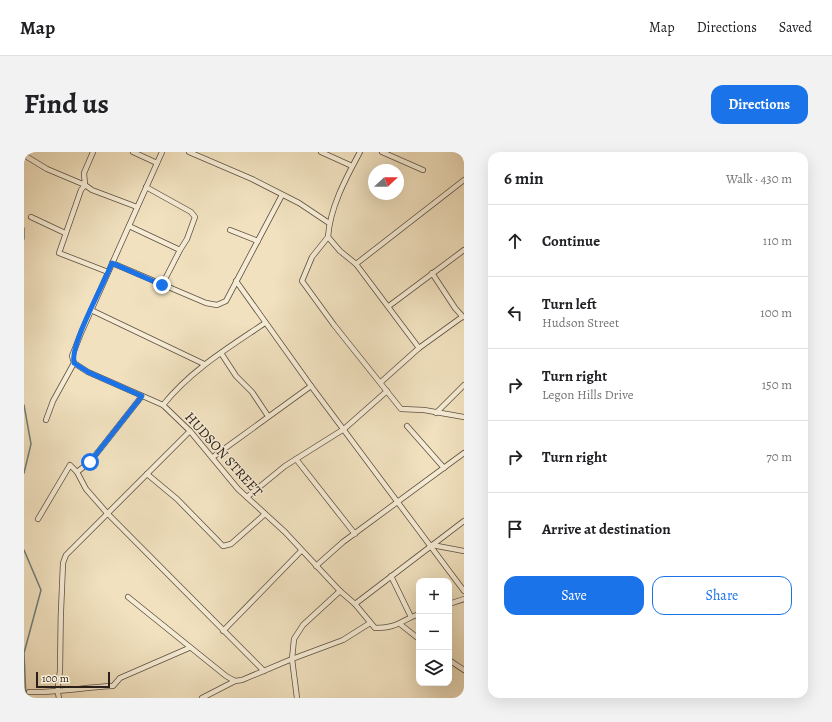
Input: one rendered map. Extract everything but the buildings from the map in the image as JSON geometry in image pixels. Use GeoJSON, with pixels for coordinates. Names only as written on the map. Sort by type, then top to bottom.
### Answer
{"type":"FeatureCollection","features":[{"type":"Feature","properties":{"kind":"street"},"geometry":{"type":"LineString","coordinates":[[93,152],[84,173],[85,184],[65,233],[59,253],[108,272]]}},
{"type":"Feature","properties":{"kind":"street"},"geometry":{"type":"LineString","coordinates":[[133,152],[157,163]]}},
{"type":"Feature","properties":{"kind":"street"},"geometry":{"type":"LineString","coordinates":[[46,420],[52,401],[74,363],[72,356],[74,349],[162,152]]}},
{"type":"Feature","properties":{"kind":"street"},"geometry":{"type":"LineString","coordinates":[[189,152],[252,178],[300,204],[329,223]]}},
{"type":"Feature","properties":{"kind":"street"},"geometry":{"type":"LineString","coordinates":[[321,152],[352,166]]}},
{"type":"Feature","properties":{"kind":"street"},"geometry":{"type":"LineString","coordinates":[[360,152],[352,166],[329,223],[328,237],[312,257],[302,281],[401,409],[424,410],[464,417]]}},
{"type":"Feature","properties":{"kind":"street"},"geometry":{"type":"LineString","coordinates":[[382,152],[423,170]]}},
{"type":"Feature","properties":{"kind":"street"},"geometry":{"type":"LineString","coordinates":[[24,155],[47,168],[85,184],[92,190],[137,207]]}},
{"type":"Feature","properties":{"kind":"street"},"geometry":{"type":"LineString","coordinates":[[356,264],[464,180]]}},
{"type":"Feature","properties":{"kind":"street"},"geometry":{"type":"LineString","coordinates":[[146,187],[191,212],[195,217],[187,239],[162,285]]}},
{"type":"Feature","properties":{"kind":"street"},"geometry":{"type":"LineString","coordinates":[[112,263],[206,303],[217,305],[226,300],[282,195]]}},
{"type":"Feature","properties":{"kind":"street"},"geometry":{"type":"LineString","coordinates":[[31,217],[65,233]]}},
{"type":"Feature","properties":{"kind":"street"},"geometry":{"type":"LineString","coordinates":[[129,226],[180,250]]}},
{"type":"Feature","properties":{"kind":"street"},"geometry":{"type":"LineString","coordinates":[[230,230],[258,241]]}},
{"type":"Feature","properties":{"kind":"street"},"geometry":{"type":"LineString","coordinates":[[328,237],[340,251],[356,264],[419,348]]}},
{"type":"Feature","properties":{"kind":"street"},"geometry":{"type":"LineString","coordinates":[[389,306],[464,250]]}},
{"type":"Feature","properties":{"kind":"street"},"geometry":{"type":"LineString","coordinates":[[381,382],[419,348],[463,317],[432,273]]}},
{"type":"Feature","properties":{"kind":"street"},"geometry":{"type":"LineString","coordinates":[[236,282],[311,386],[432,545],[464,591]]}},
{"type":"Feature","properties":{"kind":"street"},"geometry":{"type":"LineString","coordinates":[[91,310],[204,364]]}},
{"type":"Feature","properties":{"kind":"street"},"geometry":{"type":"LineString","coordinates":[[162,405],[180,384],[204,364],[264,322]]}},
{"type":"Feature","properties":{"kind":"street"},"geometry":{"type":"LineString","coordinates":[[220,353],[236,376],[252,392],[268,416]]}},
{"type":"Feature","properties":{"kind":"street","name":"HUDSON STREET"},"geometry":{"type":"LineString","coordinates":[[74,363],[88,372],[162,405],[190,431],[238,489],[266,514],[340,591],[355,604],[370,623]]}},
{"type":"Feature","properties":{"kind":"street"},"geometry":{"type":"LineString","coordinates":[[436,413],[453,394],[464,385]]}},
{"type":"Feature","properties":{"kind":"street"},"geometry":{"type":"LineString","coordinates":[[213,457],[311,386]]}},
{"type":"Feature","properties":{"kind":"street"},"geometry":{"type":"LineString","coordinates":[[247,497],[296,459],[344,429],[387,391]]}},
{"type":"Feature","properties":{"kind":"street"},"geometry":{"type":"LineString","coordinates":[[77,472],[90,462],[142,396]]}},
{"type":"Feature","properties":{"kind":"street"},"geometry":{"type":"LineString","coordinates":[[407,426],[444,468]]}},
{"type":"Feature","properties":{"kind":"street"},"geometry":{"type":"LineString","coordinates":[[58,695],[60,676],[60,623],[63,563],[66,555],[190,431]]}},
{"type":"Feature","properties":{"kind":"street"},"geometry":{"type":"LineString","coordinates":[[316,566],[355,534],[464,453]]}},
{"type":"Feature","properties":{"kind":"street"},"geometry":{"type":"LineString","coordinates":[[296,459],[355,534]]}},
{"type":"Feature","properties":{"kind":"street"},"geometry":{"type":"LineString","coordinates":[[38,519],[70,465],[77,472],[86,489],[107,513],[154,558],[223,631],[264,670]]}},
{"type":"Feature","properties":{"kind":"street"},"geometry":{"type":"LineString","coordinates":[[147,474],[177,499],[223,546],[231,544],[266,514]]}},
{"type":"Feature","properties":{"kind":"street"},"geometry":{"type":"LineString","coordinates":[[355,604],[464,521]]}},
{"type":"Feature","properties":{"kind":"street"},"geometry":{"type":"LineString","coordinates":[[432,545],[464,551]]}},
{"type":"Feature","properties":{"kind":"street"},"geometry":{"type":"LineString","coordinates":[[223,631],[301,551]]}},
{"type":"Feature","properties":{"kind":"street"},"geometry":{"type":"LineString","coordinates":[[391,576],[411,617]]}},
{"type":"Feature","properties":{"kind":"street"},"geometry":{"type":"LineString","coordinates":[[297,698],[292,659],[294,639],[303,625],[340,591]]}},
{"type":"Feature","properties":{"kind":"street"},"geometry":{"type":"LineString","coordinates":[[128,597],[189,648],[235,681]]}},
{"type":"Feature","properties":{"kind":"street"},"geometry":{"type":"LineString","coordinates":[[452,603],[464,599]]}},
{"type":"Feature","properties":{"kind":"street"},"geometry":{"type":"LineString","coordinates":[[202,698],[235,681],[343,640],[370,623],[375,628],[386,628],[400,624],[416,615]]}},
{"type":"Feature","properties":{"kind":"street"},"geometry":{"type":"LineString","coordinates":[[400,624],[416,637]]}},
{"type":"Feature","properties":{"kind":"street"},"geometry":{"type":"LineString","coordinates":[[29,692],[58,695],[88,687],[113,686],[120,678],[189,648]]}},
{"type":"Feature","properties":{"kind":"street"},"geometry":{"type":"LineString","coordinates":[[452,662],[464,670]]}},
{"type":"Feature","properties":{"kind":"waterway"},"geometry":{"type":"LineString","coordinates":[[24,228],[24,239]]}},
{"type":"Feature","properties":{"kind":"waterway"},"geometry":{"type":"LineString","coordinates":[[24,405],[31,444],[24,473]]}},
{"type":"Feature","properties":{"kind":"waterway"},"geometry":{"type":"LineString","coordinates":[[24,550],[41,590],[24,653],[26,698]]}},
{"type":"Feature","properties":{"kind":"route"},"geometry":{"type":"LineString","coordinates":[[90,462],[120,421],[142,396],[88,372],[74,363],[72,356],[80,333],[112,263],[162,285]]}}]}
